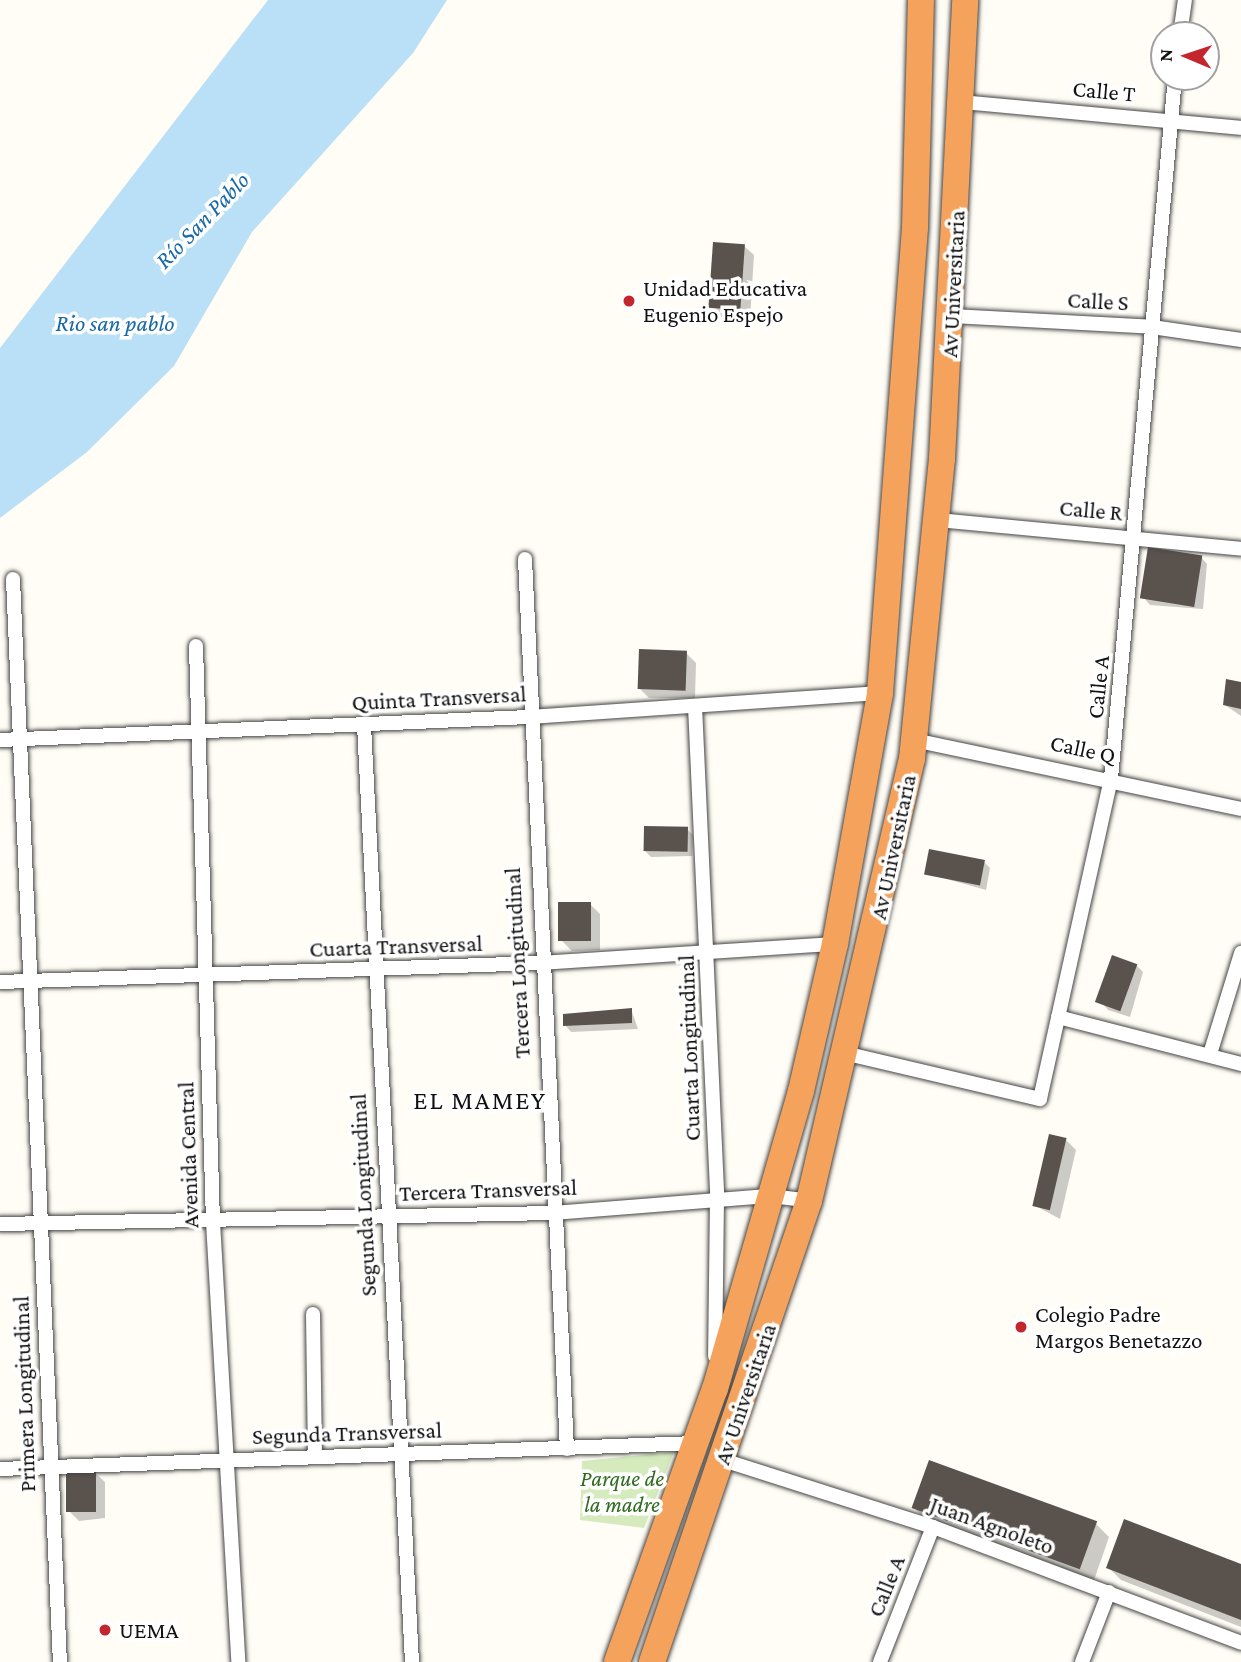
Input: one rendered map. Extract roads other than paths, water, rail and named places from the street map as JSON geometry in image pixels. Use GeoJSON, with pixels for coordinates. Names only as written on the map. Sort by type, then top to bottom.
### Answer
{"type":"FeatureCollection","features":[{"type":"Feature","properties":{"kind":"highway","name":"Av Universitaria"},"geometry":{"type":"LineString","coordinates":[[617,1662],[715,1389],[771,1196],[835,944],[880,693],[915,228],[921,0]]}},
{"type":"Feature","properties":{"kind":"highway","name":"Av Universitaria"},"geometry":{"type":"LineString","coordinates":[[652,1662],[809,1201],[848,1054],[915,740],[937,520],[952,316],[965,0]]}},
{"type":"Feature","properties":{"kind":"highway"},"geometry":{"type":"LineString","coordinates":[[915,228],[957,228]]}},
{"type":"Feature","properties":{"kind":"street"},"geometry":{"type":"LineString","coordinates":[[1182,21],[1185,0]]}},
{"type":"Feature","properties":{"kind":"street","name":"Calle A"},"geometry":{"type":"LineString","coordinates":[[848,1054],[1040,1099],[1111,778],[1138,537],[1152,327],[1173,91]]}},
{"type":"Feature","properties":{"kind":"street","name":"Calle T"},"geometry":{"type":"LineString","coordinates":[[962,102],[1241,128]]}},
{"type":"Feature","properties":{"kind":"street","name":"Calle S"},"geometry":{"type":"LineString","coordinates":[[952,316],[1152,327],[1241,340]]}},
{"type":"Feature","properties":{"kind":"street","name":"Calle R"},"geometry":{"type":"LineString","coordinates":[[937,520],[1138,537],[1241,549]]}},
{"type":"Feature","properties":{"kind":"street","name":"Tercera Longitudinal"},"geometry":{"type":"LineString","coordinates":[[525,559],[540,963],[567,1449]]}},
{"type":"Feature","properties":{"kind":"street","name":"Primera Longitudinal"},"geometry":{"type":"LineString","coordinates":[[13,579],[16,739],[41,1223],[48,1467],[60,1662]]}},
{"type":"Feature","properties":{"kind":"street","name":"Avenida Central"},"geometry":{"type":"LineString","coordinates":[[196,646],[213,1222],[224,1459],[239,1662]]}},
{"type":"Feature","properties":{"kind":"street","name":"Quinta Transversal"},"geometry":{"type":"LineString","coordinates":[[0,740],[529,717],[880,693]]}},
{"type":"Feature","properties":{"kind":"street","name":"Cuarta Longitudinal"},"geometry":{"type":"LineString","coordinates":[[695,706],[708,949],[717,1199],[715,1389]]}},
{"type":"Feature","properties":{"kind":"street","name":"Segunda Longitudinal"},"geometry":{"type":"LineString","coordinates":[[364,725],[373,970],[412,1662]]}},
{"type":"Feature","properties":{"kind":"street","name":"Calle Q"},"geometry":{"type":"LineString","coordinates":[[915,740],[1111,778],[1241,809]]}},
{"type":"Feature","properties":{"kind":"street","name":"Cuarta Transversal"},"geometry":{"type":"LineString","coordinates":[[0,982],[540,963],[708,949],[835,944]]}},
{"type":"Feature","properties":{"kind":"street"},"geometry":{"type":"LineString","coordinates":[[1210,1054],[1241,953]]}},
{"type":"Feature","properties":{"kind":"street"},"geometry":{"type":"LineString","coordinates":[[1058,1017],[1241,1064]]}},
{"type":"Feature","properties":{"kind":"street","name":"Tercera Transversal"},"geometry":{"type":"LineString","coordinates":[[0,1224],[213,1222],[554,1213],[771,1196],[809,1201]]}},
{"type":"Feature","properties":{"kind":"street"},"geometry":{"type":"LineString","coordinates":[[313,1314],[315,1456]]}},
{"type":"Feature","properties":{"kind":"street","name":"Segunda Transversal"},"geometry":{"type":"LineString","coordinates":[[0,1469],[695,1443]]}},
{"type":"Feature","properties":{"kind":"street","name":"Juan Agnoleto"},"geometry":{"type":"LineString","coordinates":[[723,1460],[933,1527],[1241,1643]]}},
{"type":"Feature","properties":{"kind":"street","name":"Calle A"},"geometry":{"type":"LineString","coordinates":[[880,1662],[933,1527]]}},
{"type":"Feature","properties":{"kind":"street"},"geometry":{"type":"LineString","coordinates":[[1082,1662],[1109,1592]]}},
{"type":"Feature","properties":{"kind":"water","name":"Rio san pablo"},"geometry":{"type":"Polygon","coordinates":[[[268,0],[447,0],[413,53],[252,232],[174,366],[87,452],[0,518],[0,348],[268,0]]]}},
{"type":"Feature","properties":{"kind":"place","name":"Unidad Educativa Eugenio Espejo"},"geometry":{"type":"Point","coordinates":[629,301]}},
{"type":"Feature","properties":{"kind":"place","name":"Colegio Padre Margos Benetazzo"},"geometry":{"type":"Point","coordinates":[1021,1327]}},
{"type":"Feature","properties":{"kind":"place","name":"UEMA"},"geometry":{"type":"Point","coordinates":[105,1630]}},
{"type":"Feature","properties":{"kind":"district","name":"EL MAMEY"},"geometry":{"type":"Point","coordinates":[480,1101]}},
{"type":"Feature","properties":{"kind":"water label","name":"Río San Pablo"},"geometry":{"type":"Point","coordinates":[202,220]}},
{"type":"Feature","properties":{"kind":"park label","name":"Parque de la madre"},"geometry":{"type":"Point","coordinates":[622,1491]}}]}
